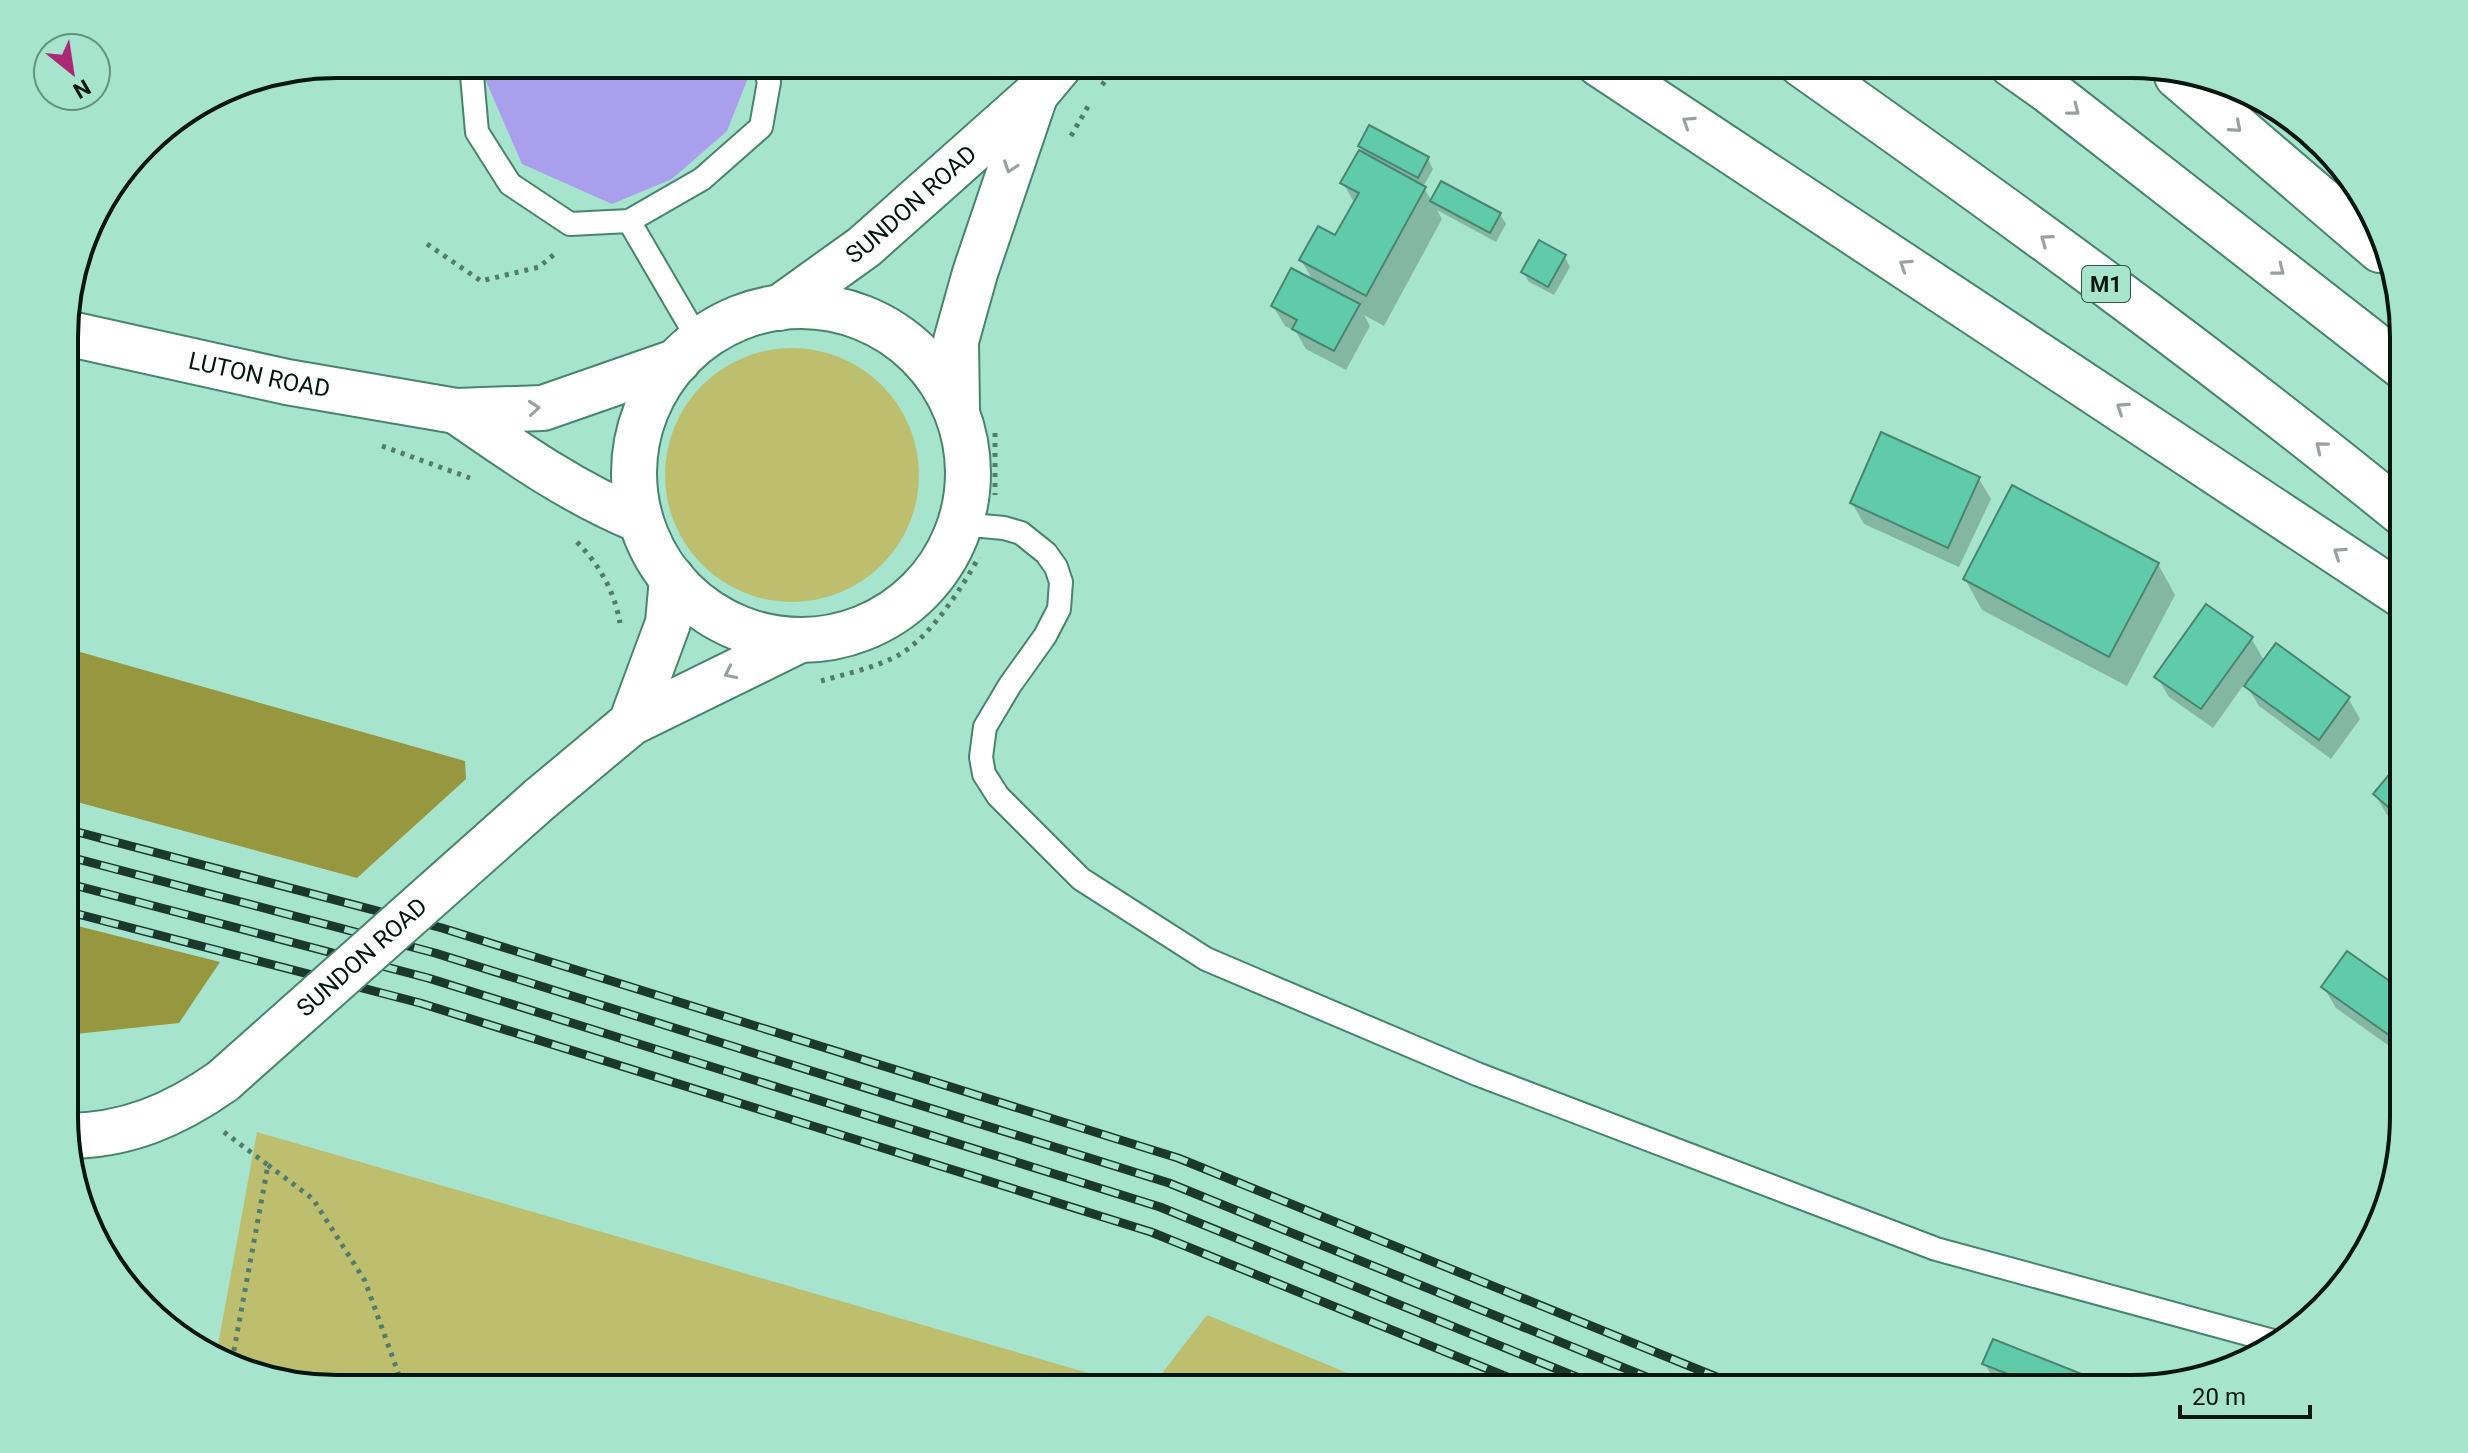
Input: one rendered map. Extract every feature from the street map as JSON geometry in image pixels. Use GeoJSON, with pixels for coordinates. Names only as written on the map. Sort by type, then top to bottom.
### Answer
{"type":"FeatureCollection","features":[{"type":"Feature","properties":{"kind":"main road"},"geometry":{"type":"LineString","coordinates":[[1621,78],[2389,587]]}},
{"type":"Feature","properties":{"kind":"main road","name":"M1"},"geometry":{"type":"LineString","coordinates":[[1821,78],[1956,173],[2275,410],[2389,503]]}},
{"type":"Feature","properties":{"kind":"main road"},"geometry":{"type":"LineString","coordinates":[[2029,78],[2389,356]]}},
{"type":"Feature","properties":{"kind":"main road","name":"SUNDON ROAD"},"geometry":{"type":"LineString","coordinates":[[779,308],[864,247],[1048,79]]}},
{"type":"Feature","properties":{"kind":"main road","name":"SUNDON ROAD"},"geometry":{"type":"LineString","coordinates":[[976,421],[956,341],[975,273],[1048,79]]}},
{"type":"Feature","properties":{"kind":"main road"},"geometry":{"type":"LineString","coordinates":[[2187,85],[2371,242]]}},
{"type":"Feature","properties":{"kind":"main road"},"geometry":{"type":"LineString","coordinates":[[779,308],[836,310],[871,321],[889,331],[915,351],[976,421],[964,435],[968,492],[978,526],[951,547],[933,576],[908,601],[883,619],[858,630],[834,637],[778,639],[725,622],[697,604],[672,578],[658,560],[639,520],[636,447],[656,390],[689,351],[724,325],[757,312],[779,308]]}},
{"type":"Feature","properties":{"kind":"main road","name":"LUTON ROAD"},"geometry":{"type":"LineString","coordinates":[[78,336],[287,382],[456,411],[543,408],[689,351]]}},
{"type":"Feature","properties":{"kind":"main road","name":"LUTON ROAD"},"geometry":{"type":"LineString","coordinates":[[456,411],[596,502],[639,520]]}},
{"type":"Feature","properties":{"kind":"main road","name":"SUNDON ROAD"},"geometry":{"type":"LineString","coordinates":[[631,723],[668,623],[672,578]]}},
{"type":"Feature","properties":{"kind":"main road","name":"SUNDON ROAD"},"geometry":{"type":"LineString","coordinates":[[79,1136],[96,1136],[149,1124],[191,1103],[223,1081],[540,799],[631,723],[800,640]]}},
{"type":"Feature","properties":{"kind":"lane"},"geometry":{"type":"LineString","coordinates":[[472,79],[477,132],[510,184],[570,224],[629,221],[702,179],[761,127],[768,79]]}},
{"type":"Feature","properties":{"kind":"lane"},"geometry":{"type":"LineString","coordinates":[[629,221],[689,351]]}},
{"type":"Feature","properties":{"kind":"lane"},"geometry":{"type":"LineString","coordinates":[[978,526],[1021,533],[1046,553],[1056,567],[1061,582],[1059,609],[1045,636],[985,727],[981,757],[984,774],[998,796],[1081,879],[1206,959],[1477,1074],[1936,1249],[2263,1338]]}},
{"type":"Feature","properties":{"kind":"path"},"geometry":{"type":"LineString","coordinates":[[427,244],[481,281],[539,267],[591,223]]}},
{"type":"Feature","properties":{"kind":"path"},"geometry":{"type":"LineString","coordinates":[[812,683],[898,655],[937,620],[962,586],[978,526],[976,421]]}},
{"type":"Feature","properties":{"kind":"path"},"geometry":{"type":"LineString","coordinates":[[374,443],[477,481]]}},
{"type":"Feature","properties":{"kind":"path"},"geometry":{"type":"LineString","coordinates":[[571,536],[595,561],[608,583],[614,594],[620,622]]}},
{"type":"Feature","properties":{"kind":"path"},"geometry":{"type":"LineString","coordinates":[[220,1128],[313,1199],[365,1281],[399,1375]]}},
{"type":"Feature","properties":{"kind":"path"},"geometry":{"type":"LineString","coordinates":[[234,1353],[268,1165]]}},
{"type":"Feature","properties":{"kind":"green space"},"geometry":{"type":"Polygon","coordinates":[[[780,348],[804,348],[841,357],[873,376],[891,394],[910,426],[917,450],[917,500],[910,524],[891,556],[873,574],[829,597],[804,602],[780,602],[743,593],[711,574],[693,556],[670,512],[665,487],[665,463],[674,426],[693,394],[711,376],[755,353],[780,348]]]}},
{"type":"Feature","properties":{"kind":"green space"},"geometry":{"type":"Polygon","coordinates":[[[257,1132],[1094,1375],[337,1375],[304,1373],[270,1366],[218,1345],[257,1132]]]}},
{"type":"Feature","properties":{"kind":"green space"},"geometry":{"type":"Polygon","coordinates":[[[1207,1315],[1351,1374],[1161,1375],[1207,1315]]]}},
{"type":"Feature","properties":{"kind":"shaded area"},"geometry":{"type":"Polygon","coordinates":[[[485,79],[748,79],[727,131],[672,179],[612,204],[522,164],[485,79]]]}},
{"type":"Feature","properties":{"kind":"shaded area"},"geometry":{"type":"Polygon","coordinates":[[[78,651],[465,761],[466,779],[357,878],[78,802],[78,651]]]}},
{"type":"Feature","properties":{"kind":"shaded area"},"geometry":{"type":"Polygon","coordinates":[[[78,926],[220,962],[179,1023],[78,1034],[78,926]]]}},
{"type":"Feature","properties":{"kind":"building"},"geometry":{"type":"Polygon","coordinates":[[[1369,125],[1429,157],[1418,178],[1358,146],[1369,125]]]}},
{"type":"Feature","properties":{"kind":"building"},"geometry":{"type":"Polygon","coordinates":[[[1359,150],[1426,187],[1366,296],[1299,260],[1318,226],[1335,235],[1359,193],[1340,183],[1359,150]]]}},
{"type":"Feature","properties":{"kind":"building"},"geometry":{"type":"Polygon","coordinates":[[[1441,181],[1501,213],[1490,233],[1430,201],[1441,181]]]}},
{"type":"Feature","properties":{"kind":"building"},"geometry":{"type":"Polygon","coordinates":[[[1539,240],[1566,255],[1548,287],[1521,272],[1539,240]]]}},
{"type":"Feature","properties":{"kind":"building"},"geometry":{"type":"Polygon","coordinates":[[[1291,268],[1360,304],[1334,351],[1292,329],[1297,320],[1271,306],[1291,268]]]}},
{"type":"Feature","properties":{"kind":"building"},"geometry":{"type":"Polygon","coordinates":[[[1881,432],[1980,477],[1948,548],[1850,503],[1881,432]]]}},
{"type":"Feature","properties":{"kind":"building"},"geometry":{"type":"Polygon","coordinates":[[[2012,485],[2159,563],[2109,657],[1963,579],[2012,485]]]}},
{"type":"Feature","properties":{"kind":"building"},"geometry":{"type":"Polygon","coordinates":[[[2206,604],[2253,637],[2201,709],[2154,677],[2206,604]]]}},
{"type":"Feature","properties":{"kind":"building"},"geometry":{"type":"Polygon","coordinates":[[[2276,643],[2350,697],[2319,740],[2244,686],[2276,643]]]}},
{"type":"Feature","properties":{"kind":"building"},"geometry":{"type":"Polygon","coordinates":[[[2389,775],[2389,808],[2373,794],[2389,775]]]}},
{"type":"Feature","properties":{"kind":"building"},"geometry":{"type":"Polygon","coordinates":[[[2347,951],[2389,981],[2389,1035],[2321,987],[2347,951]]]}},
{"type":"Feature","properties":{"kind":"building"},"geometry":{"type":"Polygon","coordinates":[[[1993,1339],[2082,1374],[2008,1374],[1982,1364],[1993,1339]]]}},
{"type":"Feature","properties":{"kind":"railway"},"geometry":{"type":"LineString","coordinates":[[78,832],[442,928],[1178,1158],[1710,1374]]}},
{"type":"Feature","properties":{"kind":"railway"},"geometry":{"type":"LineString","coordinates":[[78,859],[435,953],[1169,1183],[1640,1374]]}},
{"type":"Feature","properties":{"kind":"railway"},"geometry":{"type":"LineString","coordinates":[[78,886],[428,978],[1160,1207],[1570,1374]]}},
{"type":"Feature","properties":{"kind":"railway"},"geometry":{"type":"LineString","coordinates":[[78,914],[420,1003],[1151,1232],[1501,1374]]}}]}
